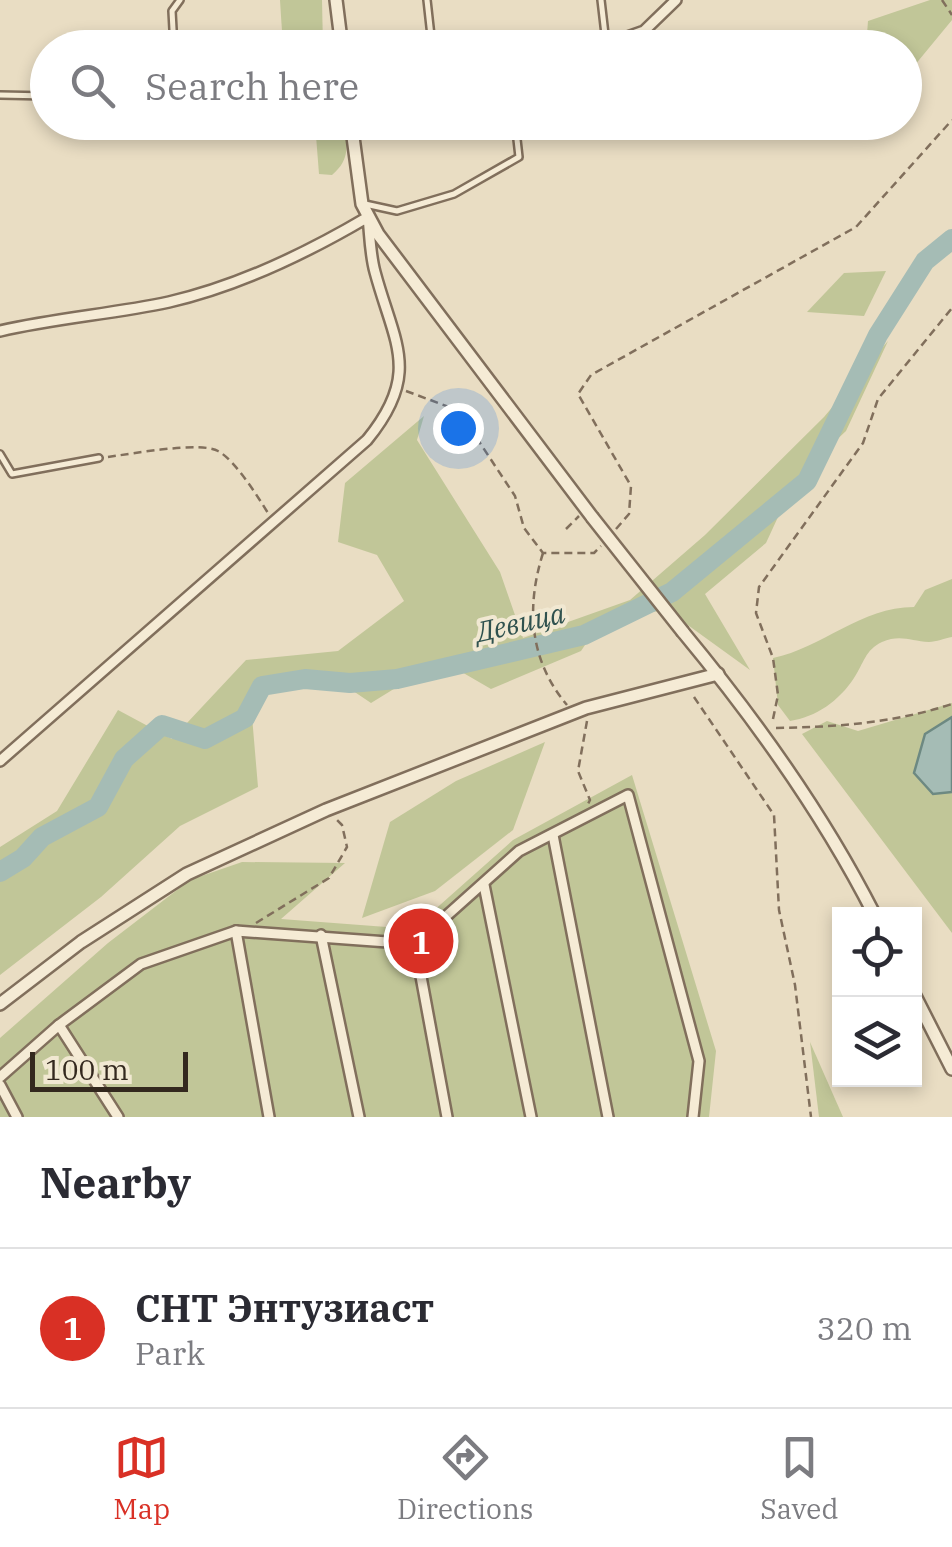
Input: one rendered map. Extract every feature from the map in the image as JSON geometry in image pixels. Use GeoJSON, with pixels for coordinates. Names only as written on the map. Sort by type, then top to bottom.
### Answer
{"type":"FeatureCollection","features":[{"type":"Feature","properties":{"kind":"street"},"geometry":{"type":"LineString","coordinates":[[336,0],[340,30]]}},
{"type":"Feature","properties":{"kind":"street"},"geometry":{"type":"LineString","coordinates":[[645,30],[676,0]]}},
{"type":"Feature","properties":{"kind":"street"},"geometry":{"type":"LineString","coordinates":[[353,140],[362,204],[368,217],[586,516],[764,732],[870,907]]}},
{"type":"Feature","properties":{"kind":"street"},"geometry":{"type":"LineString","coordinates":[[0,331],[170,302],[286,261],[368,217]]}},
{"type":"Feature","properties":{"kind":"street"},"geometry":{"type":"LineString","coordinates":[[0,762],[367,440],[385,418],[396,388],[401,351],[374,268],[368,217]]}},
{"type":"Feature","properties":{"kind":"street"},"geometry":{"type":"LineString","coordinates":[[0,1004],[81,942],[187,874],[326,810],[586,708],[718,674]]}},
{"type":"Feature","properties":{"kind":"street"},"geometry":{"type":"LineString","coordinates":[[0,1078],[59,1025],[141,964],[236,931],[415,944],[519,851],[628,795],[699,1060],[693,1117]]}},
{"type":"Feature","properties":{"kind":"street"},"geometry":{"type":"LineString","coordinates":[[553,835],[608,1117]]}},
{"type":"Feature","properties":{"kind":"street"},"geometry":{"type":"LineString","coordinates":[[484,885],[531,1117]]}},
{"type":"Feature","properties":{"kind":"street"},"geometry":{"type":"LineString","coordinates":[[236,931],[269,1117]]}},
{"type":"Feature","properties":{"kind":"street"},"geometry":{"type":"LineString","coordinates":[[322,935],[359,1117]]}},
{"type":"Feature","properties":{"kind":"street"},"geometry":{"type":"LineString","coordinates":[[415,944],[447,1117]]}},
{"type":"Feature","properties":{"kind":"street"},"geometry":{"type":"LineString","coordinates":[[916,997],[952,1069]]}},
{"type":"Feature","properties":{"kind":"street"},"geometry":{"type":"LineString","coordinates":[[59,1025],[118,1117]]}},
{"type":"Feature","properties":{"kind":"street"},"geometry":{"type":"LineString","coordinates":[[0,1086],[17,1117]]}},
{"type":"Feature","properties":{"kind":"lane"},"geometry":{"type":"LineString","coordinates":[[173,30],[172,11],[180,0]]}},
{"type":"Feature","properties":{"kind":"lane"},"geometry":{"type":"LineString","coordinates":[[427,0],[430,30]]}},
{"type":"Feature","properties":{"kind":"lane"},"geometry":{"type":"LineString","coordinates":[[601,0],[601,30]]}},
{"type":"Feature","properties":{"kind":"lane"},"geometry":{"type":"LineString","coordinates":[[0,95],[30,96]]}},
{"type":"Feature","properties":{"kind":"lane"},"geometry":{"type":"LineString","coordinates":[[362,204],[398,211],[454,194],[519,157],[517,140]]}},
{"type":"Feature","properties":{"kind":"lane"},"geometry":{"type":"LineString","coordinates":[[0,454],[12,474],[99,458]]}},
{"type":"Feature","properties":{"kind":"path"},"geometry":{"type":"LineString","coordinates":[[942,0],[952,15]]}},
{"type":"Feature","properties":{"kind":"path"},"geometry":{"type":"LineString","coordinates":[[591,375],[856,226],[952,120]]}},
{"type":"Feature","properties":{"kind":"path"},"geometry":{"type":"LineString","coordinates":[[772,719],[778,695],[773,658],[756,612],[759,587],[863,442],[878,399],[952,308]]}},
{"type":"Feature","properties":{"kind":"path"},"geometry":{"type":"LineString","coordinates":[[396,388],[468,414],[480,443]]}},
{"type":"Feature","properties":{"kind":"path"},"geometry":{"type":"LineString","coordinates":[[99,458],[186,448],[217,449],[244,479],[274,523]]}},
{"type":"Feature","properties":{"kind":"path"},"geometry":{"type":"LineString","coordinates":[[566,529],[586,516]]}},
{"type":"Feature","properties":{"kind":"path"},"geometry":{"type":"LineString","coordinates":[[543,554],[532,585],[532,618],[544,673],[566,704],[586,708],[587,728],[578,772],[590,800],[578,823]]}},
{"type":"Feature","properties":{"kind":"path"},"geometry":{"type":"LineString","coordinates":[[694,697],[774,815],[779,910],[795,985],[811,1117]]}},
{"type":"Feature","properties":{"kind":"path"},"geometry":{"type":"LineString","coordinates":[[776,728],[894,720],[952,704]]}},
{"type":"Feature","properties":{"kind":"path"},"geometry":{"type":"LineString","coordinates":[[236,931],[328,878],[347,846],[342,825],[326,810]]}},
{"type":"Feature","properties":{"kind":"green space"},"geometry":{"type":"Polygon","coordinates":[[[280,0],[322,0],[323,30],[282,30],[280,0]]]}},
{"type":"Feature","properties":{"kind":"green space"},"geometry":{"type":"Polygon","coordinates":[[[930,0],[952,0],[952,20],[922,56],[922,30],[867,30],[868,21],[930,0]]]}},
{"type":"Feature","properties":{"kind":"green space"},"geometry":{"type":"Polygon","coordinates":[[[316,140],[346,140],[345,157],[338,169],[332,175],[319,174],[316,140]]]}},
{"type":"Feature","properties":{"kind":"green space"},"geometry":{"type":"Polygon","coordinates":[[[886,271],[864,316],[807,312],[844,273],[886,271]]]}},
{"type":"Feature","properties":{"kind":"green space"},"geometry":{"type":"Polygon","coordinates":[[[888,341],[846,431],[796,478],[766,543],[705,594],[750,670],[667,610],[603,618],[581,651],[491,689],[441,660],[371,703],[325,672],[250,693],[258,787],[180,826],[101,897],[0,975],[0,847],[57,811],[118,710],[172,739],[246,660],[338,651],[404,601],[377,555],[338,542],[345,483],[424,416],[417,440],[500,572],[523,638],[630,600],[705,535],[824,417],[888,341]]]}},
{"type":"Feature","properties":{"kind":"green space"},"geometry":{"type":"Polygon","coordinates":[[[952,579],[952,637],[932,642],[900,638],[876,645],[834,701],[818,712],[790,721],[778,705],[773,658],[808,646],[859,620],[914,607],[925,590],[952,579]]]}},
{"type":"Feature","properties":{"kind":"green space"},"geometry":{"type":"Polygon","coordinates":[[[952,703],[952,933],[802,734],[827,721],[858,731],[952,703]]]}},
{"type":"Feature","properties":{"kind":"green space"},"geometry":{"type":"Polygon","coordinates":[[[545,742],[513,830],[435,891],[362,918],[390,822],[456,781],[545,742]]]}},
{"type":"Feature","properties":{"kind":"green space"},"geometry":{"type":"Polygon","coordinates":[[[632,775],[716,1051],[709,1117],[0,1117],[0,1038],[108,943],[190,880],[242,862],[345,863],[281,919],[413,929],[513,840],[632,775]]]}},
{"type":"Feature","properties":{"kind":"green space"},"geometry":{"type":"Polygon","coordinates":[[[810,1042],[843,1117],[819,1117],[810,1042]]]}},
{"type":"Feature","properties":{"kind":"water"},"geometry":{"type":"Polygon","coordinates":[[[952,717],[952,792],[933,794],[914,773],[925,734],[952,717]]]}},
{"type":"Feature","properties":{"kind":"waterway","name":"Девица"},"geometry":{"type":"LineString","coordinates":[[0,872],[23,858],[42,837],[98,807],[124,759],[162,725],[205,739],[245,718],[262,686],[305,679],[350,683],[397,679],[584,635],[672,592],[807,481],[878,335],[925,261],[952,239]]}},
{"type":"Feature","properties":{"kind":"place","name":"СНТ Энтузиаст"},"geometry":{"type":"Point","coordinates":[421,941]}}]}
